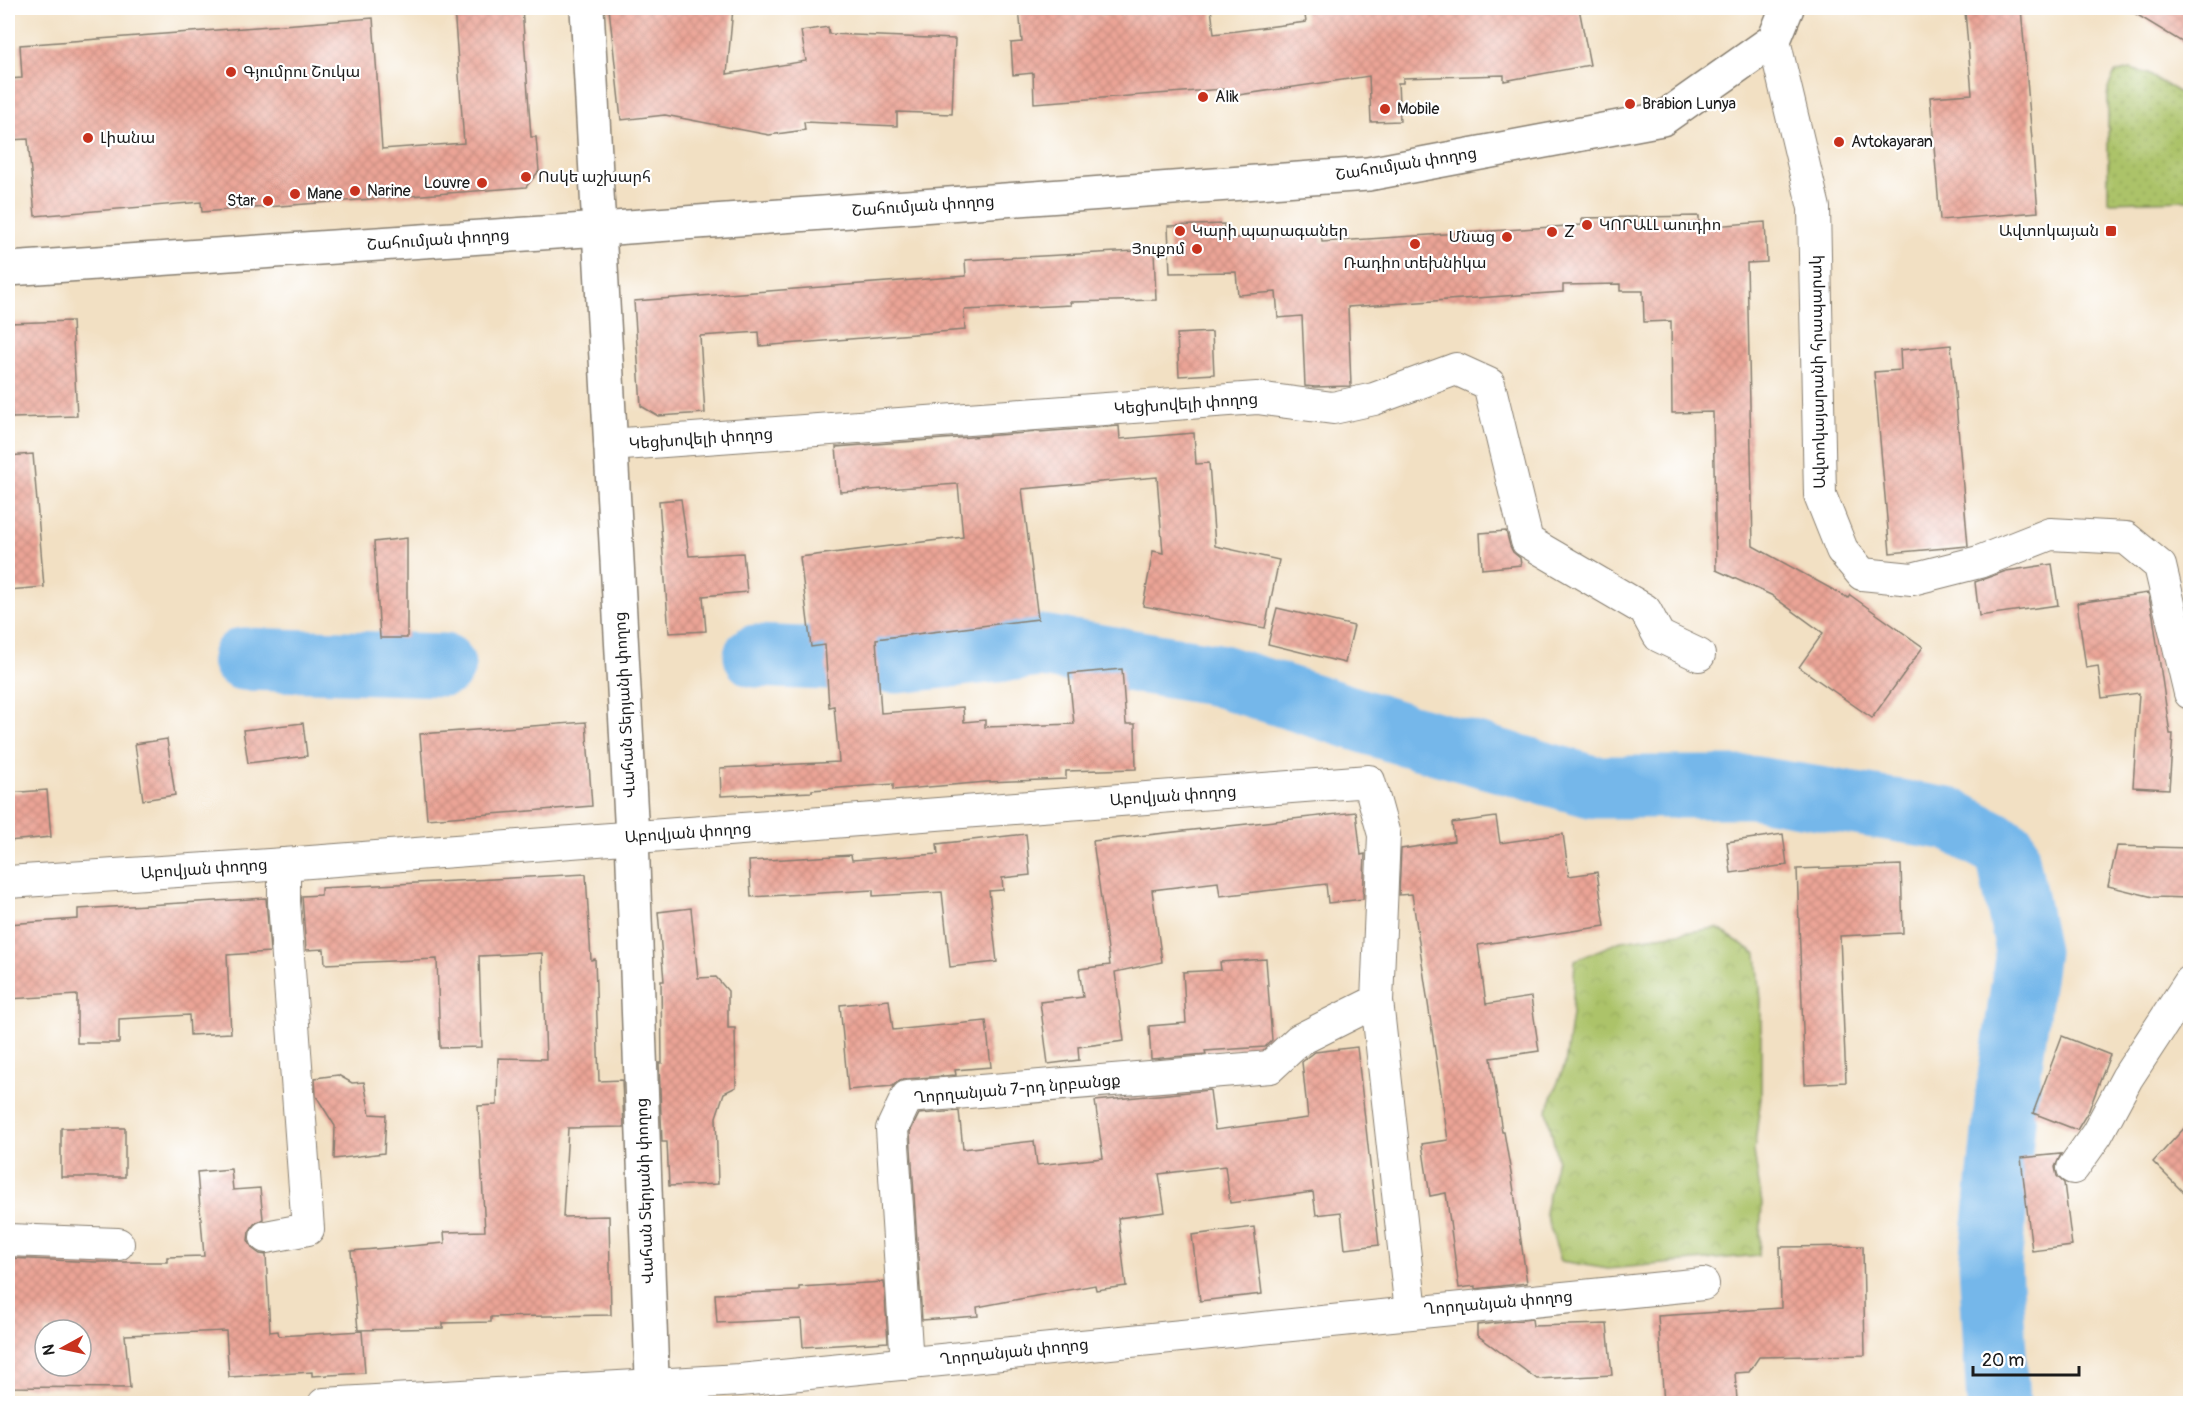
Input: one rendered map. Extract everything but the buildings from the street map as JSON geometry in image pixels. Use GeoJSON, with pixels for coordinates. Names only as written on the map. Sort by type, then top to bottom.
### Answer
{"type":"FeatureCollection","features":[{"type":"Feature","properties":{"kind":"street","name":"Վահան Տերյանի փողոց"},"geometry":{"type":"LineString","coordinates":[[587,8],[632,837],[652,1394]]}},
{"type":"Feature","properties":{"kind":"street"},"geometry":{"type":"LineString","coordinates":[[1774,40],[1787,8]]}},
{"type":"Feature","properties":{"kind":"street","name":"Շահումյան փողոց"},"geometry":{"type":"LineString","coordinates":[[8,269],[1368,174],[1662,119],[1774,40]]}},
{"type":"Feature","properties":{"kind":"street","name":"Ավտոկայարանի հրապարակ"},"geometry":{"type":"LineString","coordinates":[[1774,40],[1814,208],[1820,495],[1842,550],[1862,574],[1912,579],[1979,562],[2050,534],[2126,538],[2160,566],[2190,693]]}},
{"type":"Feature","properties":{"kind":"street","name":"Կեցխովելի փողոց"},"geometry":{"type":"LineString","coordinates":[[610,445],[1257,398],[1333,408],[1374,399],[1456,369],[1489,384],[1527,541],[1645,610],[1659,636],[1699,655]]}},
{"type":"Feature","properties":{"kind":"street","name":"Աբովյան փողոց"},"geometry":{"type":"LineString","coordinates":[[8,882],[284,864],[1369,781],[1384,835],[1377,1001]]}},
{"type":"Feature","properties":{"kind":"street"},"geometry":{"type":"LineString","coordinates":[[266,1237],[308,1229],[284,914],[284,864]]}},
{"type":"Feature","properties":{"kind":"street"},"geometry":{"type":"LineString","coordinates":[[2073,1168],[2097,1134],[2127,1078],[2190,982]]}},
{"type":"Feature","properties":{"kind":"street"},"geometry":{"type":"LineString","coordinates":[[1377,1001],[1411,1312]]}},
{"type":"Feature","properties":{"kind":"street","name":"Ղորղանյան 7-րդ նրբանցք"},"geometry":{"type":"LineString","coordinates":[[908,1364],[892,1129],[908,1097],[1270,1067],[1299,1040],[1377,1001]]}},
{"type":"Feature","properties":{"kind":"street"},"geometry":{"type":"LineString","coordinates":[[8,1240],[118,1244]]}},
{"type":"Feature","properties":{"kind":"street","name":"Ղորղանյան փողոց"},"geometry":{"type":"LineString","coordinates":[[324,1404],[652,1394],[740,1380],[1703,1284]]}},
{"type":"Feature","properties":{"kind":"green space"},"geometry":{"type":"Polygon","coordinates":[[[2130,69],[2148,74],[2190,99],[2190,200],[2108,202],[2108,88],[2115,73],[2130,69]]]}},
{"type":"Feature","properties":{"kind":"green space"},"geometry":{"type":"Polygon","coordinates":[[[1717,928],[1757,954],[1761,1000],[1761,1097],[1754,1151],[1762,1204],[1759,1255],[1608,1269],[1561,1261],[1545,1212],[1557,1159],[1547,1110],[1565,1064],[1572,1014],[1575,960],[1621,941],[1717,928]]]}},
{"type":"Feature","properties":{"kind":"waterway"},"geometry":{"type":"LineString","coordinates":[[755,656],[898,662],[1042,646],[1218,675],[1400,733],[1594,787],[1751,787],[1949,819],[2006,849],[2027,951],[2007,1092],[1990,1265],[1998,1404]]}},
{"type":"Feature","properties":{"kind":"waterway"},"geometry":{"type":"LineString","coordinates":[[243,659],[444,665]]}},
{"type":"Feature","properties":{"kind":"place","name":"Գյումրու Շուկա"},"geometry":{"type":"Point","coordinates":[231,72]}},
{"type":"Feature","properties":{"kind":"place","name":"Alik"},"geometry":{"type":"Point","coordinates":[1203,97]}},
{"type":"Feature","properties":{"kind":"place","name":"Brabion Lunya"},"geometry":{"type":"Point","coordinates":[1630,104]}},
{"type":"Feature","properties":{"kind":"place","name":"Mobile"},"geometry":{"type":"Point","coordinates":[1385,109]}},
{"type":"Feature","properties":{"kind":"place","name":"Լիանա"},"geometry":{"type":"Point","coordinates":[88,138]}},
{"type":"Feature","properties":{"kind":"place","name":"Avtokayaran"},"geometry":{"type":"Point","coordinates":[1839,142]}},
{"type":"Feature","properties":{"kind":"place","name":"Ոսկե աշխարհ"},"geometry":{"type":"Point","coordinates":[526,177]}},
{"type":"Feature","properties":{"kind":"place","name":"Louvre"},"geometry":{"type":"Point","coordinates":[482,183]}},
{"type":"Feature","properties":{"kind":"place","name":"Narine"},"geometry":{"type":"Point","coordinates":[355,191]}},
{"type":"Feature","properties":{"kind":"place","name":"Mane"},"geometry":{"type":"Point","coordinates":[295,194]}},
{"type":"Feature","properties":{"kind":"place","name":"Star"},"geometry":{"type":"Point","coordinates":[268,201]}},
{"type":"Feature","properties":{"kind":"place","name":"ԿՈՐԱԼԼ աուդիո"},"geometry":{"type":"Point","coordinates":[1587,225]}},
{"type":"Feature","properties":{"kind":"place","name":"Կարի պարագաներ"},"geometry":{"type":"Point","coordinates":[1180,231]}},
{"type":"Feature","properties":{"kind":"place","name":"Ավտոկայան"},"geometry":{"type":"Point","coordinates":[2111,231]}},
{"type":"Feature","properties":{"kind":"place","name":"Z"},"geometry":{"type":"Point","coordinates":[1552,232]}},
{"type":"Feature","properties":{"kind":"place","name":"Մնաց"},"geometry":{"type":"Point","coordinates":[1507,237]}},
{"type":"Feature","properties":{"kind":"place","name":"Ռադիո տեխնիկա"},"geometry":{"type":"Point","coordinates":[1415,244]}},
{"type":"Feature","properties":{"kind":"place","name":"Յուքոմ"},"geometry":{"type":"Point","coordinates":[1197,249]}}]}
